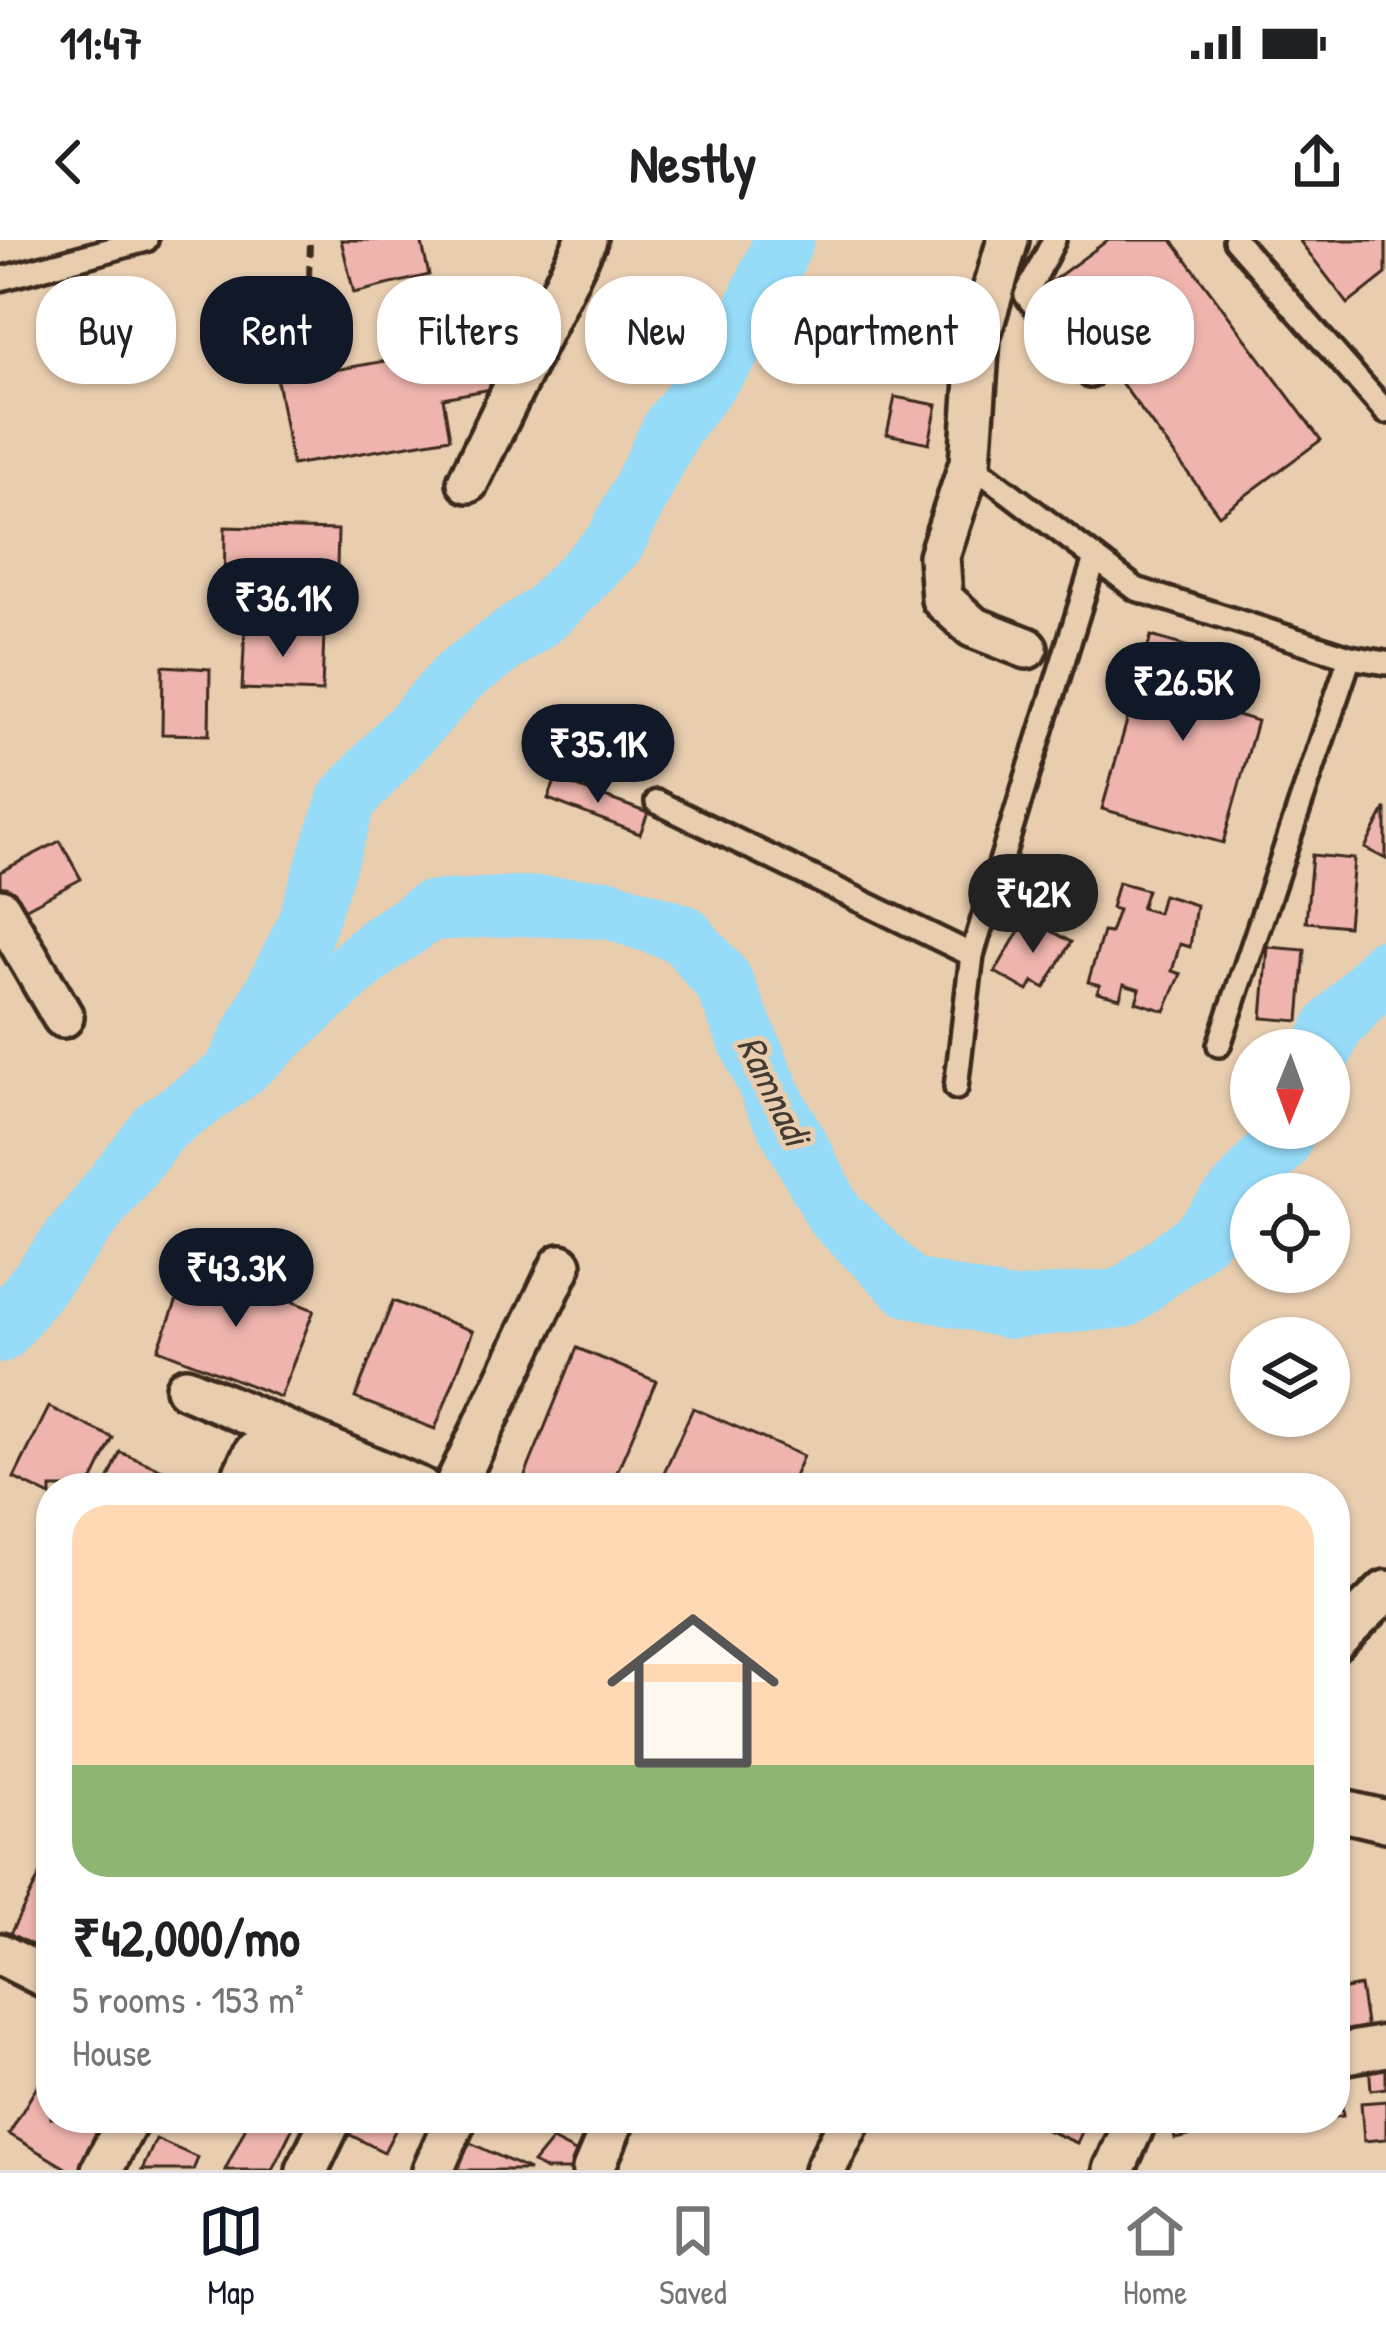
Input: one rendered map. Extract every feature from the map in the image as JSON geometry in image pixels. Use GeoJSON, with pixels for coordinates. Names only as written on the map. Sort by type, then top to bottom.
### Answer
{"type":"FeatureCollection","features":[{"type":"Feature","properties":{"kind":"street"},"geometry":{"type":"LineString","coordinates":[[468,482],[586,240]]}},
{"type":"Feature","properties":{"kind":"street"},"geometry":{"type":"LineString","coordinates":[[1008,240],[979,338],[970,463],[939,556],[942,599],[973,627],[1027,648]]}},
{"type":"Feature","properties":{"kind":"street"},"geometry":{"type":"LineString","coordinates":[[0,908],[63,1017]]}},
{"type":"Feature","properties":{"kind":"street"},"geometry":{"type":"LineString","coordinates":[[457,1473],[561,1265]]}},
{"type":"Feature","properties":{"kind":"street"},"geometry":{"type":"LineString","coordinates":[[186,1388],[416,1473]]}},
{"type":"Feature","properties":{"kind":"street"},"geometry":{"type":"LineString","coordinates":[[244,1473],[254,1453],[299,1473]]}},
{"type":"Feature","properties":{"kind":"street"},"geometry":{"type":"LineString","coordinates":[[1350,1627],[1386,1592]]}},
{"type":"Feature","properties":{"kind":"street"},"geometry":{"type":"LineString","coordinates":[[1350,1813],[1386,1821]]}},
{"type":"Feature","properties":{"kind":"street"},"geometry":{"type":"LineString","coordinates":[[0,1954],[36,1972]]}},
{"type":"Feature","properties":{"kind":"street"},"geometry":{"type":"LineString","coordinates":[[1350,2052],[1386,2045]]}},
{"type":"Feature","properties":{"kind":"street"},"geometry":{"type":"LineString","coordinates":[[102,2170],[121,2133]]}},
{"type":"Feature","properties":{"kind":"street"},"geometry":{"type":"LineString","coordinates":[[307,2170],[325,2133]]}},
{"type":"Feature","properties":{"kind":"street"},"geometry":{"type":"LineString","coordinates":[[433,2170],[449,2133]]}},
{"type":"Feature","properties":{"kind":"street"},"geometry":{"type":"LineString","coordinates":[[593,2170],[609,2133]]}},
{"type":"Feature","properties":{"kind":"street"},"geometry":{"type":"LineString","coordinates":[[1114,2170],[1130,2133]]}},
{"type":"Feature","properties":{"kind":"street"},"geometry":{"type":"LineString","coordinates":[[797,2170],[837,2147]]}},
{"type":"Feature","properties":{"kind":"lane"},"geometry":{"type":"LineString","coordinates":[[0,279],[146,240]]}},
{"type":"Feature","properties":{"kind":"lane"},"geometry":{"type":"LineString","coordinates":[[1036,276],[1054,240]]}},
{"type":"Feature","properties":{"kind":"lane"},"geometry":{"type":"LineString","coordinates":[[1235,240],[1386,412]]}},
{"type":"Feature","properties":{"kind":"lane"},"geometry":{"type":"LineString","coordinates":[[970,463],[1136,589],[1350,658],[1386,663]]}},
{"type":"Feature","properties":{"kind":"lane"},"geometry":{"type":"LineString","coordinates":[[956,1088],[973,956],[1095,558]]}},
{"type":"Feature","properties":{"kind":"lane"},"geometry":{"type":"LineString","coordinates":[[1219,1045],[1350,658]]}},
{"type":"Feature","properties":{"kind":"lane"},"geometry":{"type":"LineString","coordinates":[[657,802],[973,956]]}},
{"type":"Feature","properties":{"kind":"path"},"geometry":{"type":"LineString","coordinates":[[309,276],[310,240]]}},
{"type":"Feature","properties":{"kind":"building"},"geometry":{"type":"Polygon","coordinates":[[[341,240],[421,240],[429,275],[377,276],[377,287],[354,293],[341,240]]]}},
{"type":"Feature","properties":{"kind":"building"},"geometry":{"type":"Polygon","coordinates":[[[1108,240],[1172,240],[1321,440],[1219,515],[1122,384],[1194,384],[1194,276],[1059,276],[1108,240]]]}},
{"type":"Feature","properties":{"kind":"building"},"geometry":{"type":"Polygon","coordinates":[[[1299,240],[1386,240],[1386,274],[1348,304],[1299,240]]]}},
{"type":"Feature","properties":{"kind":"building"},"geometry":{"type":"Polygon","coordinates":[[[377,363],[377,384],[490,384],[491,389],[443,398],[450,438],[292,465],[278,384],[353,384],[353,367],[377,363]]]}},
{"type":"Feature","properties":{"kind":"building"},"geometry":{"type":"Polygon","coordinates":[[[895,397],[937,405],[929,443],[887,434],[895,397]]]}},
{"type":"Feature","properties":{"kind":"building"},"geometry":{"type":"Polygon","coordinates":[[[225,527],[338,530],[336,605],[224,602],[225,527]]]}},
{"type":"Feature","properties":{"kind":"building"},"geometry":{"type":"Polygon","coordinates":[[[245,627],[324,631],[322,692],[242,689],[245,627]]]}},
{"type":"Feature","properties":{"kind":"building"},"geometry":{"type":"Polygon","coordinates":[[[1151,636],[1189,647],[1186,659],[1220,668],[1223,656],[1251,664],[1237,715],[1257,721],[1223,843],[1102,809],[1151,636]]]}},
{"type":"Feature","properties":{"kind":"building"},"geometry":{"type":"Polygon","coordinates":[[[163,666],[210,669],[209,735],[162,734],[163,666]]]}},
{"type":"Feature","properties":{"kind":"building"},"geometry":{"type":"Polygon","coordinates":[[[556,779],[648,813],[640,834],[548,799],[556,779]]]}},
{"type":"Feature","properties":{"kind":"building"},"geometry":{"type":"Polygon","coordinates":[[[1386,808],[1386,859],[1365,848],[1386,808]]]}},
{"type":"Feature","properties":{"kind":"building"},"geometry":{"type":"Polygon","coordinates":[[[60,841],[81,879],[15,914],[0,887],[0,872],[60,841]]]}},
{"type":"Feature","properties":{"kind":"building"},"geometry":{"type":"Polygon","coordinates":[[[1312,855],[1354,859],[1348,926],[1306,922],[1312,855]]]}},
{"type":"Feature","properties":{"kind":"building"},"geometry":{"type":"Polygon","coordinates":[[[1118,882],[1147,890],[1141,908],[1158,913],[1163,895],[1196,905],[1190,947],[1180,944],[1172,971],[1181,974],[1165,1011],[1136,1002],[1140,989],[1124,984],[1120,998],[1097,992],[1100,985],[1088,982],[1103,932],[1110,933],[1118,910],[1111,908],[1118,882]]]}},
{"type":"Feature","properties":{"kind":"building"},"geometry":{"type":"Polygon","coordinates":[[[1027,917],[1071,942],[1045,988],[1033,982],[1028,991],[995,972],[1027,917]]]}},
{"type":"Feature","properties":{"kind":"building"},"geometry":{"type":"Polygon","coordinates":[[[1268,947],[1305,950],[1299,1021],[1262,1018],[1268,947]]]}},
{"type":"Feature","properties":{"kind":"building"},"geometry":{"type":"Polygon","coordinates":[[[192,1262],[314,1310],[280,1397],[158,1349],[192,1262]]]}},
{"type":"Feature","properties":{"kind":"building"},"geometry":{"type":"Polygon","coordinates":[[[393,1301],[473,1331],[435,1429],[355,1398],[393,1301]]]}},
{"type":"Feature","properties":{"kind":"building"},"geometry":{"type":"Polygon","coordinates":[[[577,1348],[656,1381],[616,1473],[526,1473],[577,1348]]]}},
{"type":"Feature","properties":{"kind":"building"},"geometry":{"type":"Polygon","coordinates":[[[49,1407],[113,1438],[96,1473],[36,1473],[36,1489],[14,1478],[49,1407]]]}},
{"type":"Feature","properties":{"kind":"building"},"geometry":{"type":"Polygon","coordinates":[[[693,1408],[803,1456],[796,1473],[664,1473],[693,1408]]]}},
{"type":"Feature","properties":{"kind":"building"},"geometry":{"type":"Polygon","coordinates":[[[120,1452],[170,1473],[111,1473],[120,1452]]]}},
{"type":"Feature","properties":{"kind":"building"},"geometry":{"type":"Polygon","coordinates":[[[36,1883],[36,1947],[10,1934],[36,1883]]]}},
{"type":"Feature","properties":{"kind":"building"},"geometry":{"type":"Polygon","coordinates":[[[1360,1986],[1367,2030],[1350,2033],[1350,1988],[1360,1986]]]}},
{"type":"Feature","properties":{"kind":"building"},"geometry":{"type":"Polygon","coordinates":[[[1386,2049],[1386,2088],[1371,2090],[1368,2050],[1386,2049]]]}},
{"type":"Feature","properties":{"kind":"building"},"geometry":{"type":"Polygon","coordinates":[[[36,2088],[36,2133],[102,2133],[80,2170],[69,2170],[9,2134],[36,2088]]]}},
{"type":"Feature","properties":{"kind":"building"},"geometry":{"type":"Polygon","coordinates":[[[1386,2101],[1386,2139],[1364,2141],[1361,2103],[1386,2101]]]}},
{"type":"Feature","properties":{"kind":"building"},"geometry":{"type":"Polygon","coordinates":[[[243,2133],[290,2133],[272,2170],[225,2170],[243,2133]]]}},
{"type":"Feature","properties":{"kind":"building"},"geometry":{"type":"Polygon","coordinates":[[[347,2133],[394,2133],[384,2152],[347,2133]]]}},
{"type":"Feature","properties":{"kind":"building"},"geometry":{"type":"Polygon","coordinates":[[[1054,2133],[1081,2133],[1077,2143],[1054,2133]]]}},
{"type":"Feature","properties":{"kind":"building"},"geometry":{"type":"Polygon","coordinates":[[[156,2139],[198,2158],[193,2170],[142,2170],[156,2139]]]}},
{"type":"Feature","properties":{"kind":"building"},"geometry":{"type":"Polygon","coordinates":[[[462,2139],[529,2170],[447,2170],[462,2139]]]}},
{"type":"Feature","properties":{"kind":"building"},"geometry":{"type":"Polygon","coordinates":[[[552,2140],[581,2155],[573,2170],[546,2170],[533,2163],[552,2140]]]}},
{"type":"Feature","properties":{"kind":"waterway","name":"Ramnadi"},"geometry":{"type":"LineString","coordinates":[[0,1333],[161,1126],[232,1075],[304,932],[347,800],[460,675],[546,613],[615,543],[673,426],[744,333],[784,240]]}},
{"type":"Feature","properties":{"kind":"waterway","name":"Ramnadi"},"geometry":{"type":"LineString","coordinates":[[232,1075],[381,944],[430,911],[519,906],[609,909],[683,934],[723,981],[773,1098],[835,1215],[909,1287],[1009,1309],[1124,1298],[1200,1238],[1276,1149]]}},
{"type":"Feature","properties":{"kind":"waterway","name":"Ramnadi"},"geometry":{"type":"LineString","coordinates":[[1333,1029],[1386,968]]}}]}
